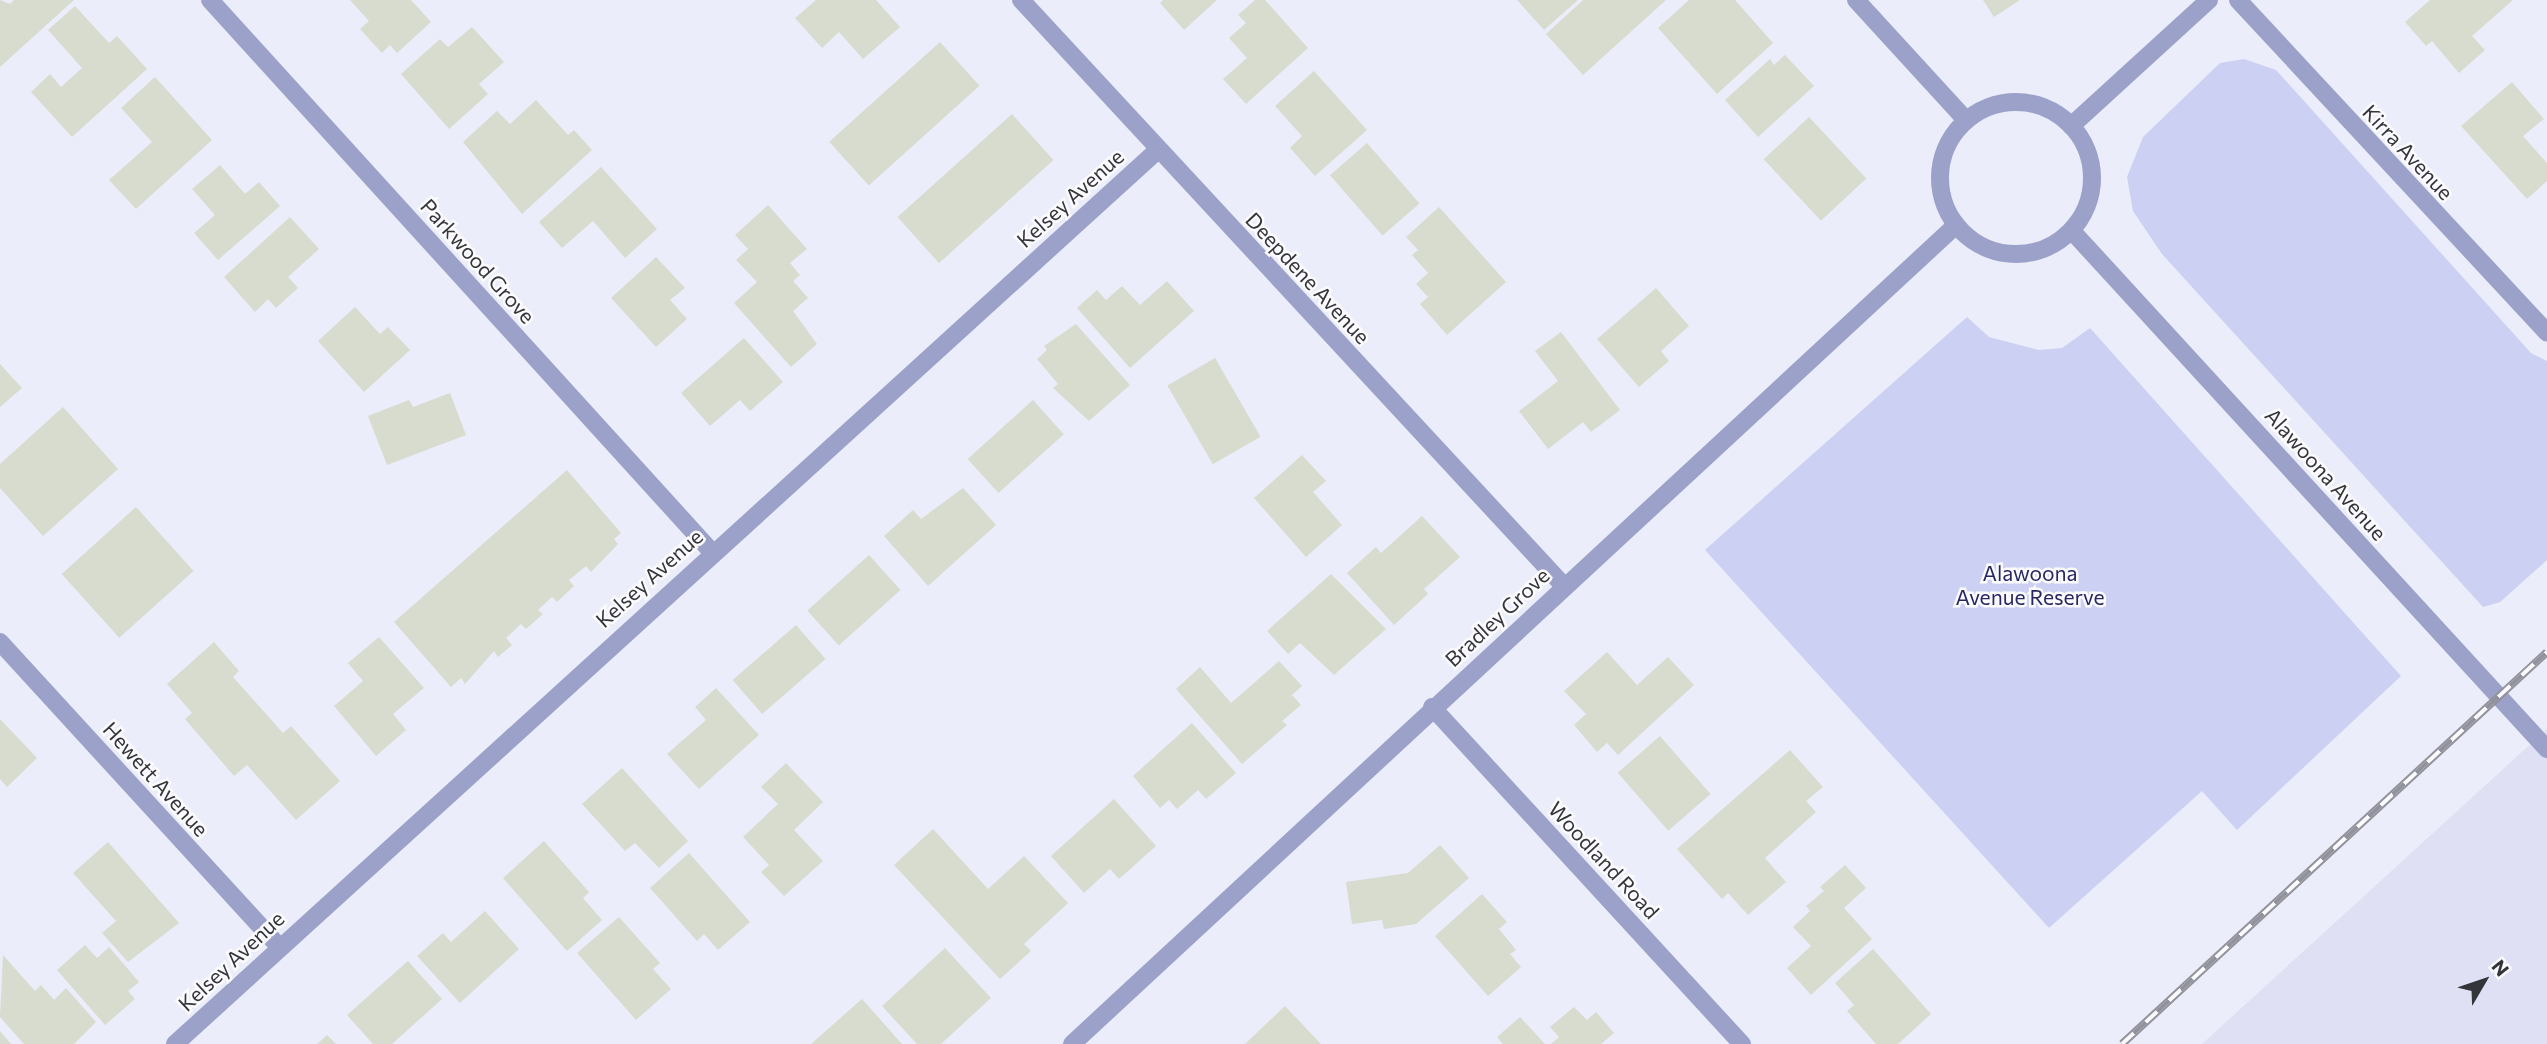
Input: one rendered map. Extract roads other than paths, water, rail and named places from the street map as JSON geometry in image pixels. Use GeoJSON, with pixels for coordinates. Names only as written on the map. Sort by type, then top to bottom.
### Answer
{"type":"FeatureCollection","features":[{"type":"Feature","properties":{"kind":"street","name":"Parkwood Grove"},"geometry":{"type":"LineString","coordinates":[[210,0],[712,552]]}},
{"type":"Feature","properties":{"kind":"street","name":"Deepdene Avenue"},"geometry":{"type":"LineString","coordinates":[[1021,0],[1564,586]]}},
{"type":"Feature","properties":{"kind":"street"},"geometry":{"type":"LineString","coordinates":[[1857,0],[1966,120]]}},
{"type":"Feature","properties":{"kind":"street"},"geometry":{"type":"LineString","coordinates":[[2071,126],[2209,0]]}},
{"type":"Feature","properties":{"kind":"street","name":"Kirra Avenue"},"geometry":{"type":"LineString","coordinates":[[2238,0],[2547,332]]}},
{"type":"Feature","properties":{"kind":"street"},"geometry":{"type":"LineString","coordinates":[[2008,102],[2032,103],[2071,126],[2091,167],[2085,212],[2072,230],[2051,246],[2026,254],[2000,253],[1975,243],[1956,225],[1939,182],[1942,159],[1951,137],[1966,120],[1986,107],[2008,102]]}},
{"type":"Feature","properties":{"kind":"street","name":"Kelsey Avenue"},"geometry":{"type":"LineString","coordinates":[[175,1044],[712,552],[1158,150]]}},
{"type":"Feature","properties":{"kind":"street","name":"Bradley Grove"},"geometry":{"type":"LineString","coordinates":[[1072,1044],[1432,707],[1956,225]]}},
{"type":"Feature","properties":{"kind":"street","name":"Alawoona Avenue"},"geometry":{"type":"LineString","coordinates":[[2072,230],[2547,749]]}},
{"type":"Feature","properties":{"kind":"street","name":"Hewett Avenue"},"geometry":{"type":"LineString","coordinates":[[0,642],[279,947]]}},
{"type":"Feature","properties":{"kind":"street","name":"Woodland Road"},"geometry":{"type":"LineString","coordinates":[[1432,707],[1742,1044]]}},
{"type":"Feature","properties":{"kind":"railway"},"geometry":{"type":"LineString","coordinates":[[2122,1044],[2547,652]]}},
{"type":"Feature","properties":{"kind":"park label","name":"Alawoona Avenue Reserve"},"geometry":{"type":"Point","coordinates":[2030,585]}}]}
